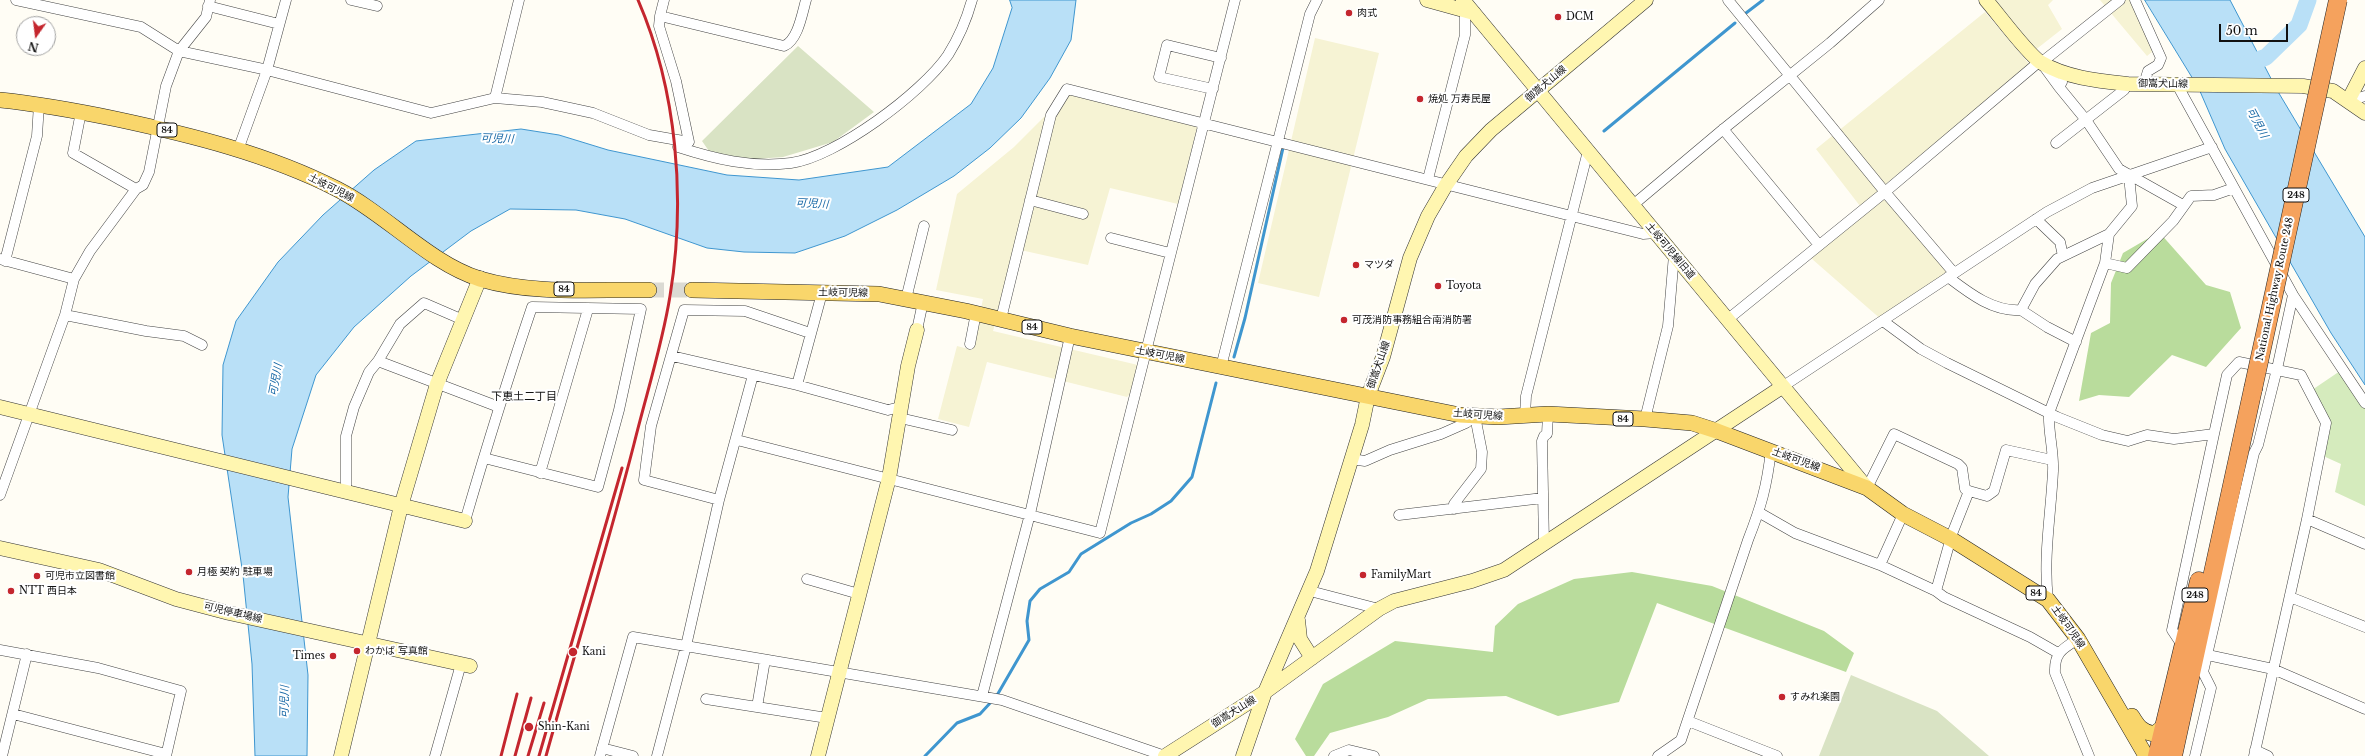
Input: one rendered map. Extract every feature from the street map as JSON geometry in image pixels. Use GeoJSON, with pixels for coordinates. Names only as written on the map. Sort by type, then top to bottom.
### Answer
{"type":"FeatureCollection","features":[{"type":"Feature","properties":{"kind":"highway","name":"National Highway Route 248"},"geometry":{"type":"LineString","coordinates":[[2173,756],[2338,0]]}},
{"type":"Feature","properties":{"kind":"highway","name":"National Highway Route 248"},"geometry":{"type":"LineString","coordinates":[[2157,756],[2163,727],[2195,651]]}},
{"type":"Feature","properties":{"kind":"main road","name":"土岐可児線"},"geometry":{"type":"LineString","coordinates":[[0,100],[39,104],[157,128],[238,150],[304,174],[336,189],[364,205],[448,265],[480,278],[530,289],[648,290]]}},
{"type":"Feature","properties":{"kind":"main road","name":"土岐可児線"},"geometry":{"type":"LineString","coordinates":[[692,290],[879,294],[976,313],[1070,336],[1460,415],[1525,416],[1548,414],[1645,419],[1692,423],[1718,431],[1867,488],[1903,514],[1951,538],[2048,600],[2078,639],[2146,756]]}},
{"type":"Feature","properties":{"kind":"main road"},"geometry":{"type":"LineString","coordinates":[[2106,686],[2119,695],[2138,727],[2147,733],[2154,734],[2163,727]]}},
{"type":"Feature","properties":{"kind":"street"},"geometry":{"type":"LineString","coordinates":[[16,0],[141,27],[179,51],[267,70],[431,113],[495,98],[542,102],[593,114],[649,135],[689,142],[676,81],[660,26],[660,16],[664,0]]}},
{"type":"Feature","properties":{"kind":"street"},"geometry":{"type":"LineString","coordinates":[[238,150],[267,70],[286,0]]}},
{"type":"Feature","properties":{"kind":"street"},"geometry":{"type":"LineString","coordinates":[[351,0],[377,6]]}},
{"type":"Feature","properties":{"kind":"street"},"geometry":{"type":"LineString","coordinates":[[495,98],[519,0]]}},
{"type":"Feature","properties":{"kind":"street"},"geometry":{"type":"LineString","coordinates":[[660,16],[784,46],[788,44],[798,28],[806,0]]}},
{"type":"Feature","properties":{"kind":"street"},"geometry":{"type":"LineString","coordinates":[[678,147],[744,164],[790,163],[813,159],[871,126],[910,96],[948,56],[968,14],[972,0]]}},
{"type":"Feature","properties":{"kind":"street"},"geometry":{"type":"LineString","coordinates":[[737,440],[1100,533],[1235,0]]}},
{"type":"Feature","properties":{"kind":"street"},"geometry":{"type":"LineString","coordinates":[[1221,367],[1310,14],[1317,0]]}},
{"type":"Feature","properties":{"kind":"street"},"geometry":{"type":"LineString","coordinates":[[1427,0],[1467,8],[1465,35],[1428,179]]}},
{"type":"Feature","properties":{"kind":"street","name":"御嵩犬山線"},"geometry":{"type":"LineString","coordinates":[[1165,756],[1265,692],[1310,591],[1351,459],[1368,396],[1383,357],[1413,251],[1446,184],[1466,156],[1491,130],[1646,0]]}},
{"type":"Feature","properties":{"kind":"street"},"geometry":{"type":"LineString","coordinates":[[1728,0],[1951,275],[1980,300],[2013,310],[2021,310],[2046,327],[2076,342]]}},
{"type":"Feature","properties":{"kind":"street"},"geometry":{"type":"LineString","coordinates":[[1633,205],[1723,129],[1830,44],[1879,0]]}},
{"type":"Feature","properties":{"kind":"street","name":"御嵩犬山線"},"geometry":{"type":"LineString","coordinates":[[1986,0],[2041,62],[2067,73],[2100,81],[2128,84],[2292,85],[2333,91],[2365,113]]}},
{"type":"Feature","properties":{"kind":"street"},"geometry":{"type":"LineString","coordinates":[[1727,320],[1885,192],[2041,62],[2120,0]]}},
{"type":"Feature","properties":{"kind":"street"},"geometry":{"type":"LineString","coordinates":[[2135,0],[2161,58],[2158,65],[2148,71],[2144,84]]}},
{"type":"Feature","properties":{"kind":"street"},"geometry":{"type":"LineString","coordinates":[[0,495],[65,315],[74,279],[90,251],[136,189],[143,185],[149,172],[166,86],[179,51],[206,17],[209,3],[279,24]]}},
{"type":"Feature","properties":{"kind":"street","name":"土岐可児線旧道"},"geometry":{"type":"LineString","coordinates":[[1467,8],[1538,90],[1867,488]]}},
{"type":"Feature","properties":{"kind":"street"},"geometry":{"type":"LineString","coordinates":[[1213,90],[1159,77],[1167,45],[1221,58]]}},
{"type":"Feature","properties":{"kind":"street"},"geometry":{"type":"LineString","coordinates":[[2041,62],[2086,120],[2119,169],[2182,205]]}},
{"type":"Feature","properties":{"kind":"street"},"geometry":{"type":"LineString","coordinates":[[2348,101],[2365,68]]}},
{"type":"Feature","properties":{"kind":"street"},"geometry":{"type":"LineString","coordinates":[[2059,87],[2067,73]]}},
{"type":"Feature","properties":{"kind":"street"},"geometry":{"type":"LineString","coordinates":[[2056,143],[2124,90],[2128,84]]}},
{"type":"Feature","properties":{"kind":"street"},"geometry":{"type":"LineString","coordinates":[[2180,85],[2180,90],[2292,295],[2365,403]]}},
{"type":"Feature","properties":{"kind":"street"},"geometry":{"type":"LineString","coordinates":[[1001,319],[1051,115],[1067,89],[1643,234],[1656,233]]}},
{"type":"Feature","properties":{"kind":"street"},"geometry":{"type":"LineString","coordinates":[[2348,101],[2365,96]]}},
{"type":"Feature","properties":{"kind":"street"},"geometry":{"type":"LineString","coordinates":[[39,104],[37,136],[3,260],[74,279]]}},
{"type":"Feature","properties":{"kind":"street"},"geometry":{"type":"LineString","coordinates":[[81,112],[73,153],[136,189]]}},
{"type":"Feature","properties":{"kind":"street"},"geometry":{"type":"LineString","coordinates":[[1723,129],[1819,245]]}},
{"type":"Feature","properties":{"kind":"street"},"geometry":{"type":"LineString","coordinates":[[1243,756],[1265,692],[1379,609],[1404,597],[1472,582],[1504,570],[1718,431],[2036,219],[2092,188],[2212,147]]}},
{"type":"Feature","properties":{"kind":"street"},"geometry":{"type":"LineString","coordinates":[[1525,416],[1526,396],[1588,151]]}},
{"type":"Feature","properties":{"kind":"street"},"geometry":{"type":"LineString","coordinates":[[2021,310],[2026,298],[2047,269],[2063,256],[2109,234],[2132,206],[2129,176]]}},
{"type":"Feature","properties":{"kind":"street"},"geometry":{"type":"LineString","coordinates":[[2105,263],[2128,268],[2173,221],[2182,205],[2191,196],[2196,194],[2214,195],[2234,188]]}},
{"type":"Feature","properties":{"kind":"street"},"geometry":{"type":"LineString","coordinates":[[1030,200],[1083,214]]}},
{"type":"Feature","properties":{"kind":"street"},"geometry":{"type":"LineString","coordinates":[[2036,219],[2060,242],[2063,256]]}},
{"type":"Feature","properties":{"kind":"street"},"geometry":{"type":"LineString","coordinates":[[906,299],[924,226]]}},
{"type":"Feature","properties":{"kind":"street"},"geometry":{"type":"LineString","coordinates":[[2048,600],[2046,555],[2051,502],[2052,460],[2048,432],[2048,412],[2105,263],[2109,234]]}},
{"type":"Feature","properties":{"kind":"street"},"geometry":{"type":"LineString","coordinates":[[1111,238],[1170,253]]}},
{"type":"Feature","properties":{"kind":"street"},"geometry":{"type":"LineString","coordinates":[[1645,419],[1668,326],[1674,255]]}},
{"type":"Feature","properties":{"kind":"street"},"geometry":{"type":"LineString","coordinates":[[341,756],[401,506],[437,384],[461,319],[480,278]]}},
{"type":"Feature","properties":{"kind":"street"},"geometry":{"type":"LineString","coordinates":[[797,385],[822,293]]}},
{"type":"Feature","properties":{"kind":"street"},"geometry":{"type":"LineString","coordinates":[[2195,651],[2254,453],[2258,445],[2277,369],[2292,295]]}},
{"type":"Feature","properties":{"kind":"street"},"geometry":{"type":"LineString","coordinates":[[818,756],[889,478],[900,412],[923,302]]}},
{"type":"Feature","properties":{"kind":"street"},"geometry":{"type":"LineString","coordinates":[[346,493],[346,436],[354,407],[366,379],[400,324],[424,303],[461,319]]}},
{"type":"Feature","properties":{"kind":"street"},"geometry":{"type":"LineString","coordinates":[[0,408],[465,521],[499,407],[532,307],[641,309],[619,410],[598,487],[484,458]]}},
{"type":"Feature","properties":{"kind":"street"},"geometry":{"type":"LineString","coordinates":[[540,473],[588,309]]}},
{"type":"Feature","properties":{"kind":"street"},"geometry":{"type":"LineString","coordinates":[[719,500],[644,480],[651,426],[684,310],[745,311],[810,333]]}},
{"type":"Feature","properties":{"kind":"street"},"geometry":{"type":"LineString","coordinates":[[970,344],[976,313]]}},
{"type":"Feature","properties":{"kind":"street"},"geometry":{"type":"LineString","coordinates":[[65,315],[146,331],[184,336],[202,345]]}},
{"type":"Feature","properties":{"kind":"street"},"geometry":{"type":"LineString","coordinates":[[1883,321],[1921,349],[2076,425],[2128,441],[2147,434],[2174,439],[2214,434]]}},
{"type":"Feature","properties":{"kind":"street"},"geometry":{"type":"LineString","coordinates":[[982,696],[1030,514],[1070,336]]}},
{"type":"Feature","properties":{"kind":"street"},"geometry":{"type":"LineString","coordinates":[[672,356],[797,385],[900,412],[952,430]]}},
{"type":"Feature","properties":{"kind":"street"},"geometry":{"type":"LineString","coordinates":[[378,361],[499,407]]}},
{"type":"Feature","properties":{"kind":"street"},"geometry":{"type":"LineString","coordinates":[[2195,756],[2211,688],[2195,651],[2172,630],[2227,375],[2239,362],[2301,375],[2326,423],[2307,519],[2255,753],[2268,756]]}},
{"type":"Feature","properties":{"kind":"street"},"geometry":{"type":"LineString","coordinates":[[657,756],[686,646],[719,500],[737,440],[753,375]]}},
{"type":"Feature","properties":{"kind":"street"},"geometry":{"type":"LineString","coordinates":[[1544,544],[1542,441],[1544,436],[1548,434],[1548,414]]}},
{"type":"Feature","properties":{"kind":"street"},"geometry":{"type":"LineString","coordinates":[[1351,459],[1365,460],[1390,450],[1441,434],[1466,423],[1475,416],[1482,452],[1481,469],[1454,504],[1454,510]]}},
{"type":"Feature","properties":{"kind":"street"},"geometry":{"type":"LineString","coordinates":[[1867,488],[1873,481],[1894,434],[1958,464],[1962,468],[1965,488],[1969,491],[1987,496],[1994,492],[2006,450],[2052,460]]}},
{"type":"Feature","properties":{"kind":"street"},"geometry":{"type":"LineString","coordinates":[[1658,756],[1681,740],[1748,540],[1760,513],[1768,482],[1771,450]]}},
{"type":"Feature","properties":{"kind":"street"},"geometry":{"type":"LineString","coordinates":[[1936,591],[1951,538],[1969,491]]}},
{"type":"Feature","properties":{"kind":"street"},"geometry":{"type":"LineString","coordinates":[[1399,515],[1454,510],[1543,498]]}},
{"type":"Feature","properties":{"kind":"street"},"geometry":{"type":"LineString","coordinates":[[1760,513],[1795,533],[1880,565],[1936,591],[1944,597],[2030,637],[2058,653]]}},
{"type":"Feature","properties":{"kind":"street"},"geometry":{"type":"LineString","coordinates":[[1880,565],[1903,514]]}},
{"type":"Feature","properties":{"kind":"street"},"geometry":{"type":"LineString","coordinates":[[2307,519],[2365,544]]}},
{"type":"Feature","properties":{"kind":"street","name":"可児停車場線"},"geometry":{"type":"LineString","coordinates":[[0,548],[99,570],[176,599],[229,614],[466,665]]}},
{"type":"Feature","properties":{"kind":"street"},"geometry":{"type":"LineString","coordinates":[[808,579],[859,594]]}},
{"type":"Feature","properties":{"kind":"street"},"geometry":{"type":"LineString","coordinates":[[1310,591],[1379,609]]}},
{"type":"Feature","properties":{"kind":"street"},"geometry":{"type":"LineString","coordinates":[[2290,597],[2365,627]]}},
{"type":"Feature","properties":{"kind":"street"},"geometry":{"type":"LineString","coordinates":[[1298,618],[1300,639],[1312,658]]}},
{"type":"Feature","properties":{"kind":"street"},"geometry":{"type":"LineString","coordinates":[[633,756],[601,752],[633,637],[1002,700],[1165,756]]}},
{"type":"Feature","properties":{"kind":"street"},"geometry":{"type":"LineString","coordinates":[[2078,639],[2058,653],[2055,663],[2055,673],[2089,756]]}},
{"type":"Feature","properties":{"kind":"street"},"geometry":{"type":"LineString","coordinates":[[0,650],[98,668],[181,691],[166,755],[13,714]]}},
{"type":"Feature","properties":{"kind":"street"},"geometry":{"type":"LineString","coordinates":[[2195,651],[2273,669],[2365,709]]}},
{"type":"Feature","properties":{"kind":"street"},"geometry":{"type":"LineString","coordinates":[[2,756],[27,654]]}},
{"type":"Feature","properties":{"kind":"street"},"geometry":{"type":"LineString","coordinates":[[757,707],[765,660]]}},
{"type":"Feature","properties":{"kind":"street"},"geometry":{"type":"LineString","coordinates":[[436,756],[466,665]]}},
{"type":"Feature","properties":{"kind":"street"},"geometry":{"type":"LineString","coordinates":[[706,699],[827,718]]}},
{"type":"Feature","properties":{"kind":"street"},"geometry":{"type":"LineString","coordinates":[[1688,721],[1777,756]]}},
{"type":"Feature","properties":{"kind":"street"},"geometry":{"type":"LineString","coordinates":[[1334,756],[1349,750],[1374,756]]}},
{"type":"Feature","properties":{"kind":"shaded area"},"geometry":{"type":"Polygon","coordinates":[[[1995,0],[2053,0],[2048,5],[2062,29],[2034,51],[1989,4],[1995,0]]]}},
{"type":"Feature","properties":{"kind":"shaded area"},"geometry":{"type":"Polygon","coordinates":[[[2100,0],[2131,0],[2158,47],[2147,56],[2100,0]]]}},
{"type":"Feature","properties":{"kind":"shaded area"},"geometry":{"type":"Polygon","coordinates":[[[1985,12],[2030,65],[1881,188],[1954,273],[1883,321],[1804,252],[1860,206],[1816,149],[1985,12]]]}},
{"type":"Feature","properties":{"kind":"shaded area"},"geometry":{"type":"Polygon","coordinates":[[[1315,38],[1379,53],[1319,297],[1258,283],[1315,38]]]}},
{"type":"Feature","properties":{"kind":"shaded area"},"geometry":{"type":"Polygon","coordinates":[[[1069,95],[1198,124],[1178,204],[1110,188],[1088,265],[1016,249],[993,331],[1138,365],[1131,393],[1127,397],[987,362],[969,427],[938,419],[957,346],[972,350],[983,299],[936,290],[957,194],[1014,147],[1045,116],[1057,115],[1069,95]]]}},
{"type":"Feature","properties":{"kind":"green space"},"geometry":{"type":"Polygon","coordinates":[[[798,46],[874,112],[833,142],[783,157],[743,160],[711,154],[702,141],[798,46]]]}},
{"type":"Feature","properties":{"kind":"green space"},"geometry":{"type":"Polygon","coordinates":[[[2159,232],[2206,285],[2230,292],[2241,328],[2206,367],[2172,355],[2129,397],[2099,395],[2079,401],[2091,333],[2110,323],[2111,283],[2123,253],[2159,232]]]}},
{"type":"Feature","properties":{"kind":"green space"},"geometry":{"type":"Polygon","coordinates":[[[2343,369],[2365,403],[2365,506],[2335,492],[2341,464],[2321,455],[2326,423],[2309,392],[2343,369]]]}},
{"type":"Feature","properties":{"kind":"green space"},"geometry":{"type":"Polygon","coordinates":[[[1632,572],[1712,586],[1824,631],[1854,653],[1846,672],[1657,603],[1619,702],[1558,716],[1506,696],[1428,699],[1388,717],[1330,733],[1314,756],[1306,756],[1295,739],[1323,684],[1395,641],[1493,652],[1495,626],[1518,604],[1574,579],[1632,572]]]}},
{"type":"Feature","properties":{"kind":"green space"},"geometry":{"type":"Polygon","coordinates":[[[1851,675],[1937,711],[1989,756],[1819,756],[1851,675]]]}},
{"type":"Feature","properties":{"kind":"water","name":"可児川"},"geometry":{"type":"Polygon","coordinates":[[[1010,0],[1076,0],[1071,40],[1050,78],[1021,118],[990,148],[954,176],[897,210],[845,236],[795,253],[744,252],[707,248],[625,219],[576,210],[510,209],[471,231],[411,276],[354,327],[316,375],[292,449],[288,497],[308,675],[307,756],[255,756],[252,664],[243,575],[222,435],[223,365],[236,321],[278,262],[323,215],[374,170],[416,141],[521,129],[559,135],[608,150],[727,175],[799,180],[888,167],[971,104],[993,68],[1012,8],[1010,0]]]}},
{"type":"Feature","properties":{"kind":"water","name":"可児川"},"geometry":{"type":"Polygon","coordinates":[[[2145,0],[2230,0],[2277,90],[2365,237],[2365,385],[2331,333],[2225,149],[2199,89],[2145,0]]]}},
{"type":"Feature","properties":{"kind":"waterway"},"geometry":{"type":"LineString","coordinates":[[1746,13],[1763,0]]}},
{"type":"Feature","properties":{"kind":"waterway"},"geometry":{"type":"LineString","coordinates":[[2240,67],[2266,57],[2299,25],[2308,0]]}},
{"type":"Feature","properties":{"kind":"waterway"},"geometry":{"type":"LineString","coordinates":[[1604,131],[1735,23]]}},
{"type":"Feature","properties":{"kind":"waterway"},"geometry":{"type":"LineString","coordinates":[[1234,357],[1245,318],[1283,148]]}},
{"type":"Feature","properties":{"kind":"waterway"},"geometry":{"type":"LineString","coordinates":[[996,697],[1029,640],[1027,621],[1030,601],[1040,589],[1069,572],[1081,554],[1131,523],[1151,514],[1171,501],[1192,477],[1216,383]]}},
{"type":"Feature","properties":{"kind":"waterway"},"geometry":{"type":"LineString","coordinates":[[925,756],[957,723],[980,714],[992,701]]}},
{"type":"Feature","properties":{"kind":"tunnel"},"geometry":{"type":"LineString","coordinates":[[649,290],[692,290]]}},
{"type":"Feature","properties":{"kind":"railway"},"geometry":{"type":"LineString","coordinates":[[546,756],[613,522],[654,370],[667,315],[675,259],[677,221],[675,145],[662,71],[638,0]]}},
{"type":"Feature","properties":{"kind":"railway"},"geometry":{"type":"LineString","coordinates":[[539,756],[622,468]]}},
{"type":"Feature","properties":{"kind":"railway"},"geometry":{"type":"LineString","coordinates":[[501,756],[517,694]]}},
{"type":"Feature","properties":{"kind":"railway"},"geometry":{"type":"LineString","coordinates":[[515,756],[531,698]]}},
{"type":"Feature","properties":{"kind":"railway"},"geometry":{"type":"LineString","coordinates":[[528,756],[544,703]]}},
{"type":"Feature","properties":{"kind":"place","name":"肉式"},"geometry":{"type":"Point","coordinates":[1349,13]}},
{"type":"Feature","properties":{"kind":"place","name":"DCM"},"geometry":{"type":"Point","coordinates":[1558,17]}},
{"type":"Feature","properties":{"kind":"place","name":"焼処 万寿民屋"},"geometry":{"type":"Point","coordinates":[1420,99]}},
{"type":"Feature","properties":{"kind":"place","name":"マツダ"},"geometry":{"type":"Point","coordinates":[1356,265]}},
{"type":"Feature","properties":{"kind":"place","name":"Toyota"},"geometry":{"type":"Point","coordinates":[1438,286]}},
{"type":"Feature","properties":{"kind":"place","name":"可茂消防事務組合南消防署"},"geometry":{"type":"Point","coordinates":[1344,320]}},
{"type":"Feature","properties":{"kind":"place","name":"月極 契約 駐車場"},"geometry":{"type":"Point","coordinates":[189,572]}},
{"type":"Feature","properties":{"kind":"place","name":"FamilyMart"},"geometry":{"type":"Point","coordinates":[1363,575]}},
{"type":"Feature","properties":{"kind":"place","name":"可児市立図書館"},"geometry":{"type":"Point","coordinates":[37,576]}},
{"type":"Feature","properties":{"kind":"place","name":"NTT 西日本"},"geometry":{"type":"Point","coordinates":[11,591]}},
{"type":"Feature","properties":{"kind":"place","name":"わかば 写真館"},"geometry":{"type":"Point","coordinates":[357,651]}},
{"type":"Feature","properties":{"kind":"place","name":"Kani"},"geometry":{"type":"Point","coordinates":[573,652]}},
{"type":"Feature","properties":{"kind":"place","name":"Times"},"geometry":{"type":"Point","coordinates":[333,656]}},
{"type":"Feature","properties":{"kind":"place","name":"すみれ楽園"},"geometry":{"type":"Point","coordinates":[1782,697]}},
{"type":"Feature","properties":{"kind":"place","name":"Shin-Kani"},"geometry":{"type":"Point","coordinates":[529,727]}},
{"type":"Feature","properties":{"kind":"district","name":"下恵土二丁目"},"geometry":{"type":"Point","coordinates":[524,397]}}]}
